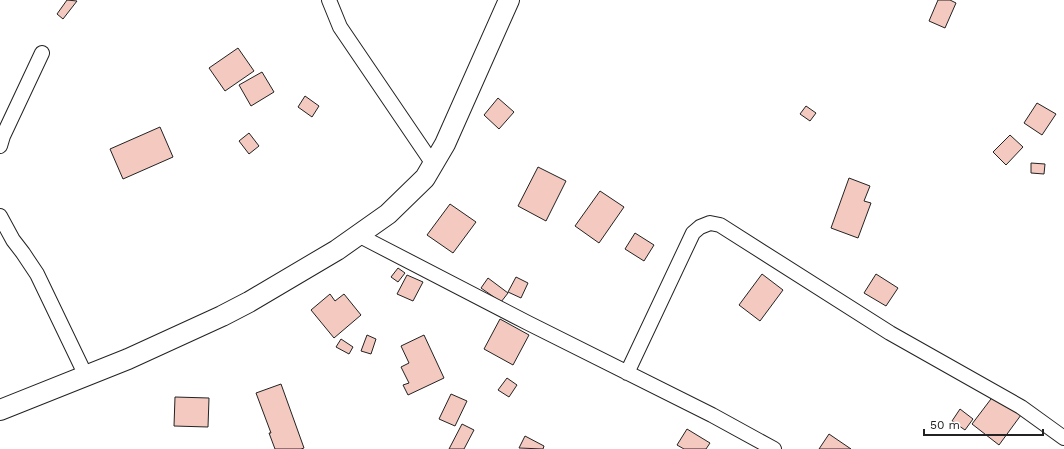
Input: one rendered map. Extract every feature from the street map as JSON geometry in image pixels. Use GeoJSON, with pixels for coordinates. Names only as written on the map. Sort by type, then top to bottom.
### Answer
{"type":"FeatureCollection","features":[{"type":"Feature","properties":{"kind":"street"},"geometry":{"type":"LineString","coordinates":[[329,0],[340,27],[433,164]]}},
{"type":"Feature","properties":{"kind":"street"},"geometry":{"type":"LineString","coordinates":[[0,410],[128,359],[189,332],[242,306],[337,250],[388,214],[425,178],[445,144],[509,0]]}},
{"type":"Feature","properties":{"kind":"street"},"geometry":{"type":"LineString","coordinates":[[0,146],[2,136],[42,53]]}},
{"type":"Feature","properties":{"kind":"street"},"geometry":{"type":"LineString","coordinates":[[0,216],[37,274],[86,376]]}},
{"type":"Feature","properties":{"kind":"street"},"geometry":{"type":"LineString","coordinates":[[627,373],[693,233],[700,227],[710,223],[720,225],[890,333],[1020,407],[1064,438]]}},
{"type":"Feature","properties":{"kind":"street"},"geometry":{"type":"LineString","coordinates":[[358,235],[528,323],[712,415],[774,449]]}},
{"type":"Feature","properties":{"kind":"building"},"geometry":{"type":"Polygon","coordinates":[[[67,0],[77,1],[63,19],[57,14],[67,0]]]}},
{"type":"Feature","properties":{"kind":"building"},"geometry":{"type":"Polygon","coordinates":[[[938,0],[950,0],[956,3],[945,28],[929,21],[938,0]]]}},
{"type":"Feature","properties":{"kind":"building"},"geometry":{"type":"Polygon","coordinates":[[[238,48],[254,71],[225,91],[209,68],[238,48]]]}},
{"type":"Feature","properties":{"kind":"building"},"geometry":{"type":"Polygon","coordinates":[[[262,72],[274,92],[251,106],[239,85],[262,72]]]}},
{"type":"Feature","properties":{"kind":"building"},"geometry":{"type":"Polygon","coordinates":[[[305,96],[319,106],[312,117],[298,107],[305,96]]]}},
{"type":"Feature","properties":{"kind":"building"},"geometry":{"type":"Polygon","coordinates":[[[498,98],[514,112],[499,129],[484,115],[498,98]]]}},
{"type":"Feature","properties":{"kind":"building"},"geometry":{"type":"Polygon","coordinates":[[[1037,103],[1056,114],[1042,135],[1024,123],[1037,103]]]}},
{"type":"Feature","properties":{"kind":"building"},"geometry":{"type":"Polygon","coordinates":[[[806,106],[816,113],[810,121],[800,114],[806,106]]]}},
{"type":"Feature","properties":{"kind":"building"},"geometry":{"type":"Polygon","coordinates":[[[160,127],[173,157],[123,179],[110,149],[160,127]]]}},
{"type":"Feature","properties":{"kind":"building"},"geometry":{"type":"Polygon","coordinates":[[[249,133],[259,146],[249,154],[239,141],[249,133]]]}},
{"type":"Feature","properties":{"kind":"building"},"geometry":{"type":"Polygon","coordinates":[[[1010,135],[1023,147],[1006,165],[993,152],[1010,135]]]}},
{"type":"Feature","properties":{"kind":"building"},"geometry":{"type":"Polygon","coordinates":[[[1031,163],[1045,164],[1044,174],[1031,173],[1031,163]]]}},
{"type":"Feature","properties":{"kind":"building"},"geometry":{"type":"Polygon","coordinates":[[[538,167],[566,181],[546,221],[518,206],[538,167]]]}},
{"type":"Feature","properties":{"kind":"building"},"geometry":{"type":"Polygon","coordinates":[[[849,178],[870,186],[864,201],[871,203],[858,238],[831,228],[849,178]]]}},
{"type":"Feature","properties":{"kind":"building"},"geometry":{"type":"Polygon","coordinates":[[[600,191],[624,207],[599,243],[575,226],[600,191]]]}},
{"type":"Feature","properties":{"kind":"building"},"geometry":{"type":"Polygon","coordinates":[[[450,204],[476,222],[453,253],[427,235],[450,204]]]}},
{"type":"Feature","properties":{"kind":"building"},"geometry":{"type":"Polygon","coordinates":[[[635,233],[654,245],[644,261],[625,249],[635,233]]]}},
{"type":"Feature","properties":{"kind":"building"},"geometry":{"type":"Polygon","coordinates":[[[398,268],[405,273],[398,282],[391,277],[398,268]]]}},
{"type":"Feature","properties":{"kind":"building"},"geometry":{"type":"Polygon","coordinates":[[[762,274],[783,290],[760,321],[739,305],[762,274]]]}},
{"type":"Feature","properties":{"kind":"building"},"geometry":{"type":"Polygon","coordinates":[[[876,274],[898,288],[886,306],[864,293],[876,274]]]}},
{"type":"Feature","properties":{"kind":"building"},"geometry":{"type":"Polygon","coordinates":[[[407,275],[423,282],[413,301],[397,294],[407,275]]]}},
{"type":"Feature","properties":{"kind":"building"},"geometry":{"type":"Polygon","coordinates":[[[516,277],[528,283],[521,298],[508,292],[516,277]]]}},
{"type":"Feature","properties":{"kind":"building"},"geometry":{"type":"Polygon","coordinates":[[[488,278],[508,293],[501,302],[481,288],[488,278]]]}},
{"type":"Feature","properties":{"kind":"building"},"geometry":{"type":"Polygon","coordinates":[[[330,294],[335,301],[344,294],[361,315],[334,338],[311,310],[330,294]]]}},
{"type":"Feature","properties":{"kind":"building"},"geometry":{"type":"Polygon","coordinates":[[[500,319],[529,335],[513,365],[484,349],[500,319]]]}},
{"type":"Feature","properties":{"kind":"building"},"geometry":{"type":"Polygon","coordinates":[[[367,335],[376,339],[371,354],[361,351],[367,335]]]}},
{"type":"Feature","properties":{"kind":"building"},"geometry":{"type":"Polygon","coordinates":[[[424,335],[444,378],[408,395],[403,385],[409,383],[401,367],[409,363],[401,346],[424,335]]]}},
{"type":"Feature","properties":{"kind":"building"},"geometry":{"type":"Polygon","coordinates":[[[341,339],[353,347],[349,354],[336,347],[341,339]]]}},
{"type":"Feature","properties":{"kind":"building"},"geometry":{"type":"Polygon","coordinates":[[[507,378],[517,385],[509,397],[498,390],[507,378]]]}},
{"type":"Feature","properties":{"kind":"building"},"geometry":{"type":"Polygon","coordinates":[[[281,384],[304,448],[301,449],[275,449],[269,433],[271,433],[256,393],[281,384]]]}},
{"type":"Feature","properties":{"kind":"building"},"geometry":{"type":"Polygon","coordinates":[[[451,394],[467,401],[455,426],[439,419],[451,394]]]}},
{"type":"Feature","properties":{"kind":"building"},"geometry":{"type":"Polygon","coordinates":[[[994,395],[1021,415],[999,445],[972,424],[994,395]]]}},
{"type":"Feature","properties":{"kind":"building"},"geometry":{"type":"Polygon","coordinates":[[[175,397],[209,398],[208,427],[174,426],[175,397]]]}},
{"type":"Feature","properties":{"kind":"building"},"geometry":{"type":"Polygon","coordinates":[[[960,409],[973,419],[965,430],[952,421],[960,409]]]}},
{"type":"Feature","properties":{"kind":"building"},"geometry":{"type":"Polygon","coordinates":[[[462,424],[474,430],[464,449],[449,449],[462,424]]]}},
{"type":"Feature","properties":{"kind":"building"},"geometry":{"type":"Polygon","coordinates":[[[687,429],[710,443],[706,449],[684,449],[677,445],[687,429]]]}},
{"type":"Feature","properties":{"kind":"building"},"geometry":{"type":"Polygon","coordinates":[[[829,434],[851,449],[819,449],[829,434]]]}},
{"type":"Feature","properties":{"kind":"building"},"geometry":{"type":"Polygon","coordinates":[[[525,436],[544,446],[543,449],[519,448],[525,436]]]}}]}
